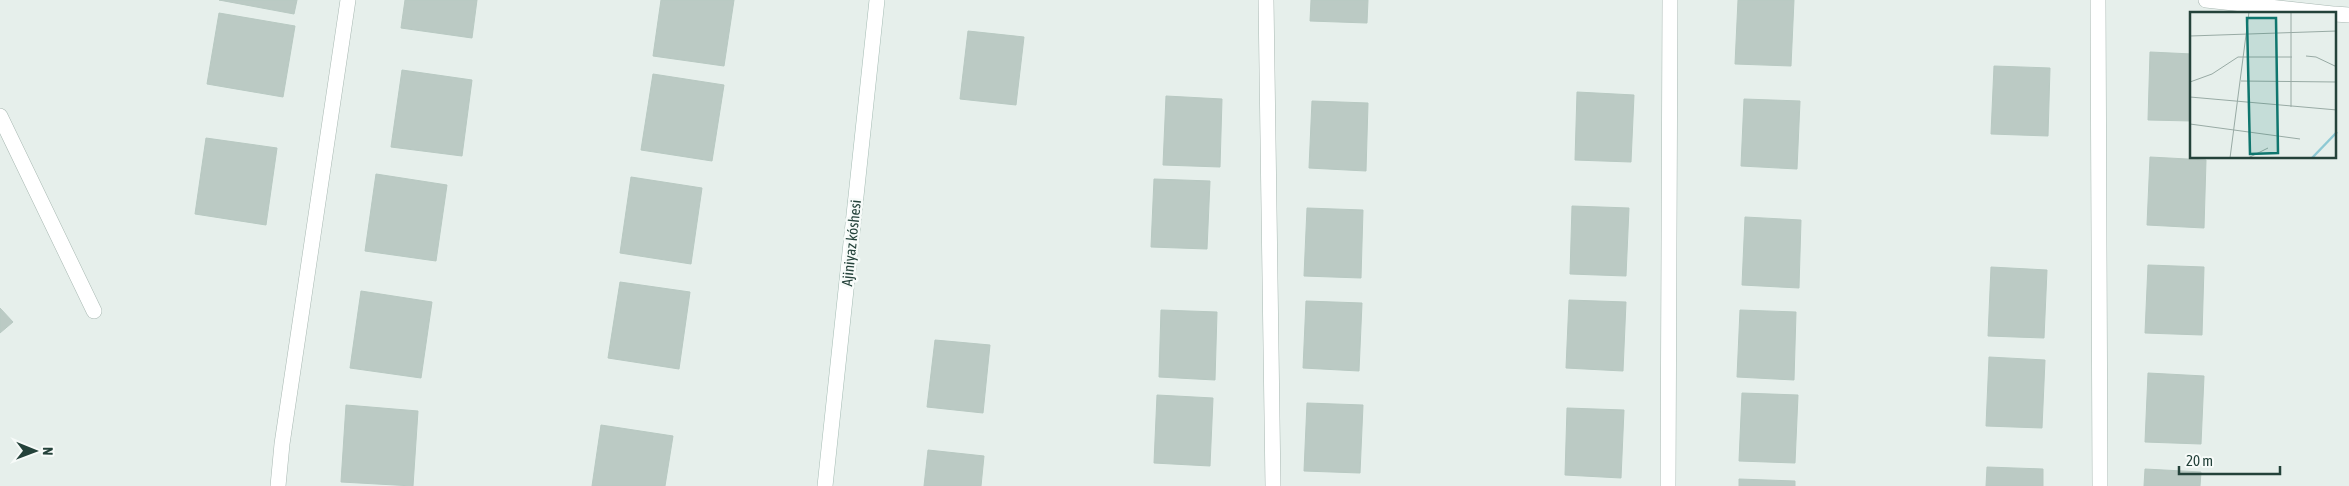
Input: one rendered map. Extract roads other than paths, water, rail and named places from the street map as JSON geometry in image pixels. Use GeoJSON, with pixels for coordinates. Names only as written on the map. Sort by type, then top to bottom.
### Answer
{"type":"FeatureCollection","features":[{"type":"Feature","properties":{"kind":"street"},"geometry":{"type":"LineString","coordinates":[[278,486],[282,444],[348,0]]}},
{"type":"Feature","properties":{"kind":"street","name":"Ajiniyaz kóshesi"},"geometry":{"type":"LineString","coordinates":[[825,486],[877,0]]}},
{"type":"Feature","properties":{"kind":"street"},"geometry":{"type":"LineString","coordinates":[[1266,0],[1273,486]]}},
{"type":"Feature","properties":{"kind":"street"},"geometry":{"type":"LineString","coordinates":[[1668,486],[1670,0]]}},
{"type":"Feature","properties":{"kind":"street"},"geometry":{"type":"LineString","coordinates":[[2098,0],[2100,486]]}},
{"type":"Feature","properties":{"kind":"street"},"geometry":{"type":"LineString","coordinates":[[2206,0],[2316,12]]}},
{"type":"Feature","properties":{"kind":"street"},"geometry":{"type":"LineString","coordinates":[[2336,14],[2349,16]]}},
{"type":"Feature","properties":{"kind":"street"},"geometry":{"type":"LineString","coordinates":[[0,116],[94,311]]}}]}
